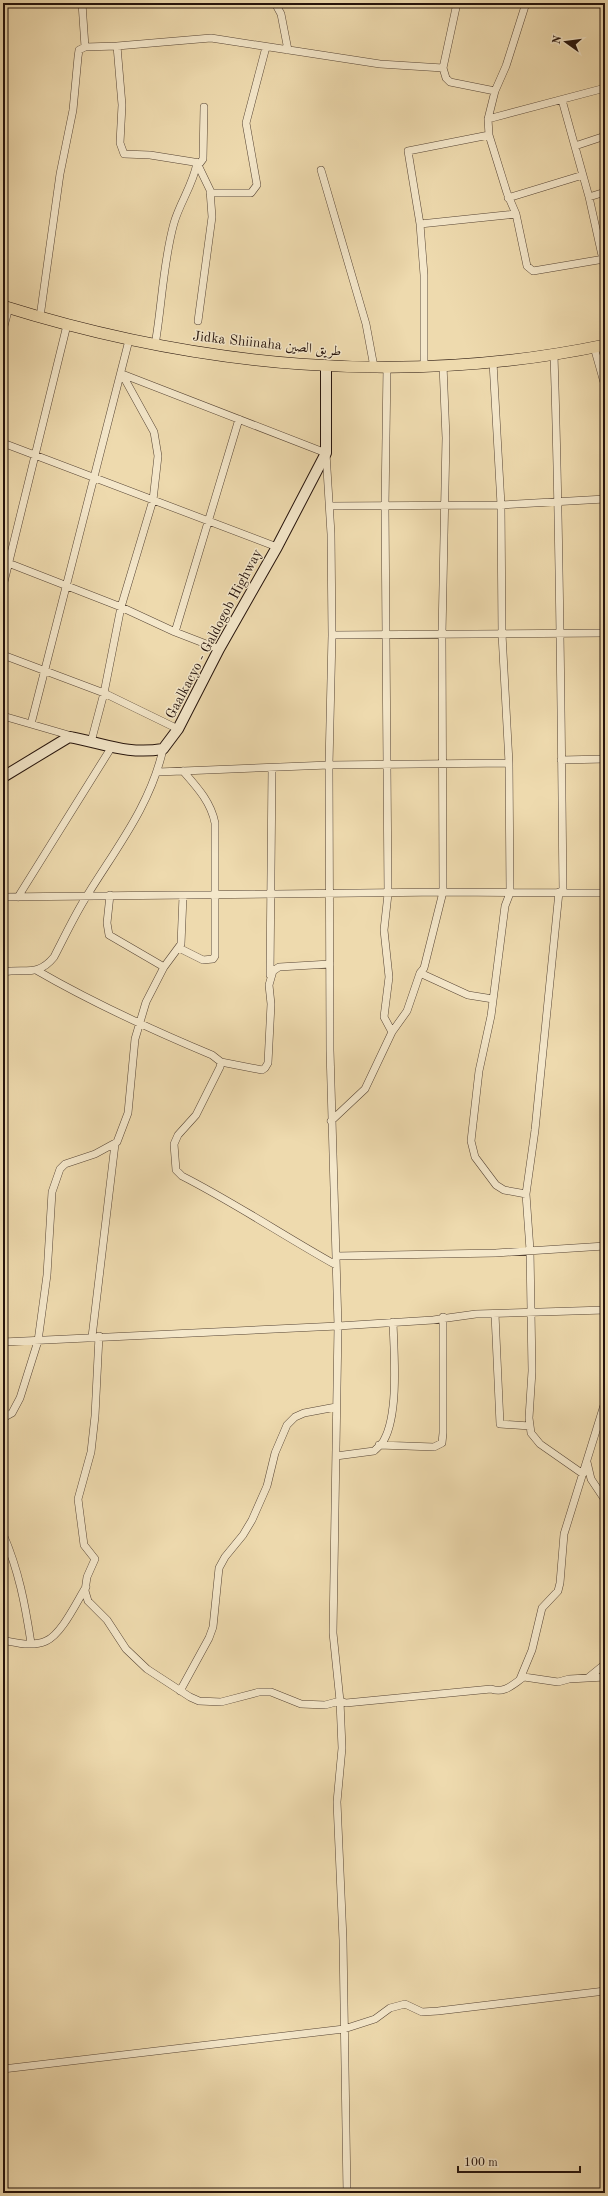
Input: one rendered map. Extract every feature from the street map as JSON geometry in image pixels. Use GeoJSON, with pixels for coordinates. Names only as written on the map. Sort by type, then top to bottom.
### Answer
{"type":"FeatureCollection","features":[{"type":"Feature","properties":{"kind":"main road","name":"Jidka Shiinaha طريق الصين"},"geometry":{"type":"LineString","coordinates":[[6,307],[68,325],[154,345],[246,359],[326,367],[443,366],[554,355],[605,345]]}},
{"type":"Feature","properties":{"kind":"street"},"geometry":{"type":"LineString","coordinates":[[82,3],[85,47]]}},
{"type":"Feature","properties":{"kind":"street"},"geometry":{"type":"LineString","coordinates":[[275,3],[281,14],[288,50]]}},
{"type":"Feature","properties":{"kind":"street"},"geometry":{"type":"LineString","coordinates":[[457,3],[443,68],[446,78],[450,82],[495,91]]}},
{"type":"Feature","properties":{"kind":"street"},"geometry":{"type":"LineString","coordinates":[[526,3],[506,66],[495,91],[488,119],[489,135],[508,198],[516,214],[527,266],[529,270],[533,271],[604,259]]}},
{"type":"Feature","properties":{"kind":"street"},"geometry":{"type":"LineString","coordinates":[[40,317],[62,167],[73,110],[79,50],[85,47],[117,46],[211,38],[380,64],[443,68]]}},
{"type":"Feature","properties":{"kind":"street"},"geometry":{"type":"LineString","coordinates":[[117,46],[122,106],[120,143],[124,154],[150,155],[200,163],[203,159],[204,107]]}},
{"type":"Feature","properties":{"kind":"street"},"geometry":{"type":"LineString","coordinates":[[210,194],[251,193],[257,185],[246,123],[266,47]]}},
{"type":"Feature","properties":{"kind":"street"},"geometry":{"type":"LineString","coordinates":[[488,119],[605,88]]}},
{"type":"Feature","properties":{"kind":"street"},"geometry":{"type":"LineString","coordinates":[[562,100],[589,197],[605,269]]}},
{"type":"Feature","properties":{"kind":"street"},"geometry":{"type":"LineString","coordinates":[[424,366],[424,275],[420,224],[408,151],[489,135]]}},
{"type":"Feature","properties":{"kind":"street"},"geometry":{"type":"LineString","coordinates":[[575,146],[605,136]]}},
{"type":"Feature","properties":{"kind":"street"},"geometry":{"type":"LineString","coordinates":[[197,163],[210,194],[212,217],[198,320]]}},
{"type":"Feature","properties":{"kind":"street"},"geometry":{"type":"LineString","coordinates":[[154,345],[174,224],[180,204],[194,179],[197,163]]}},
{"type":"Feature","properties":{"kind":"street"},"geometry":{"type":"LineString","coordinates":[[321,170],[366,324],[374,367]]}},
{"type":"Feature","properties":{"kind":"street"},"geometry":{"type":"LineString","coordinates":[[508,198],[583,175]]}},
{"type":"Feature","properties":{"kind":"street"},"geometry":{"type":"LineString","coordinates":[[589,197],[605,192]]}},
{"type":"Feature","properties":{"kind":"street"},"geometry":{"type":"LineString","coordinates":[[420,224],[516,214]]}},
{"type":"Feature","properties":{"kind":"street"},"geometry":{"type":"LineString","coordinates":[[3,330],[6,307]]}},
{"type":"Feature","properties":{"kind":"street"},"geometry":{"type":"LineString","coordinates":[[3,586],[6,562],[68,325]]}},
{"type":"Feature","properties":{"kind":"street"},"geometry":{"type":"LineString","coordinates":[[31,724],[122,374],[129,340]]}},
{"type":"Feature","properties":{"kind":"street"},"geometry":{"type":"LineString","coordinates":[[594,347],[605,386]]}},
{"type":"Feature","properties":{"kind":"street"},"geometry":{"type":"LineString","coordinates":[[554,355],[559,502],[558,634],[561,760],[561,892],[535,1130],[526,1194],[530,1250],[530,1426],[531,1433],[540,1444],[583,1474]]}},
{"type":"Feature","properties":{"kind":"street"},"geometry":{"type":"LineString","coordinates":[[493,362],[500,504],[502,634],[509,763],[510,893],[505,906],[493,999],[479,1072],[472,1121],[472,1150],[475,1157],[496,1184],[504,1190],[526,1194]]}},
{"type":"Feature","properties":{"kind":"street"},"geometry":{"type":"LineString","coordinates":[[331,1121],[365,1090],[392,1032],[407,1010],[420,973],[424,968],[442,892],[442,634],[446,438],[443,366]]}},
{"type":"Feature","properties":{"kind":"street","name":"Gaalkacyo - Galdogob Highway"},"geometry":{"type":"LineString","coordinates":[[163,748],[178,729],[219,649],[277,547],[326,453],[326,367]]}},
{"type":"Feature","properties":{"kind":"street"},"geometry":{"type":"LineString","coordinates":[[387,367],[385,506],[388,894],[384,930],[389,977],[384,1017],[392,1032]]}},
{"type":"Feature","properties":{"kind":"street"},"geometry":{"type":"LineString","coordinates":[[122,374],[326,453],[330,506],[332,635],[329,765],[331,894],[331,1121],[338,1326],[333,1633],[340,1701],[342,1748],[337,1802],[343,1940],[346,2193]]}},
{"type":"Feature","properties":{"kind":"street"},"geometry":{"type":"LineString","coordinates":[[91,742],[104,693],[121,607],[153,500],[158,456],[154,432],[122,374]]}},
{"type":"Feature","properties":{"kind":"street"},"geometry":{"type":"LineString","coordinates":[[175,632],[239,419]]}},
{"type":"Feature","properties":{"kind":"street"},"geometry":{"type":"LineString","coordinates":[[3,443],[277,547]]}},
{"type":"Feature","properties":{"kind":"street"},"geometry":{"type":"LineString","coordinates":[[330,506],[500,504],[605,499]]}},
{"type":"Feature","properties":{"kind":"street"},"geometry":{"type":"LineString","coordinates":[[6,562],[121,607],[175,632],[219,649]]}},
{"type":"Feature","properties":{"kind":"street"},"geometry":{"type":"LineString","coordinates":[[332,635],[605,634]]}},
{"type":"Feature","properties":{"kind":"street"},"geometry":{"type":"LineString","coordinates":[[3,655],[104,693],[178,729]]}},
{"type":"Feature","properties":{"kind":"street"},"geometry":{"type":"LineString","coordinates":[[3,716],[111,748]]}},
{"type":"Feature","properties":{"kind":"street"},"geometry":{"type":"LineString","coordinates":[[3,777],[69,737],[111,748],[148,751],[163,748],[158,772],[147,798],[87,896],[54,957],[48,964],[36,970],[3,972]]}},
{"type":"Feature","properties":{"kind":"street"},"geometry":{"type":"LineString","coordinates":[[18,897],[111,748]]}},
{"type":"Feature","properties":{"kind":"street"},"geometry":{"type":"LineString","coordinates":[[561,760],[605,759]]}},
{"type":"Feature","properties":{"kind":"street"},"geometry":{"type":"LineString","coordinates":[[158,772],[329,765],[443,765],[509,763]]}},
{"type":"Feature","properties":{"kind":"street"},"geometry":{"type":"LineString","coordinates":[[36,970],[71,990],[139,1024],[212,1055],[221,1062],[262,1070],[265,1068],[268,1055],[270,977],[272,768]]}},
{"type":"Feature","properties":{"kind":"street"},"geometry":{"type":"LineString","coordinates":[[179,948],[204,960],[213,960],[215,824],[213,812],[206,799],[183,771]]}},
{"type":"Feature","properties":{"kind":"street"},"geometry":{"type":"LineString","coordinates":[[3,897],[110,895],[215,896],[442,892],[605,893]]}},
{"type":"Feature","properties":{"kind":"street"},"geometry":{"type":"LineString","coordinates":[[110,895],[107,923],[109,935],[164,967]]}},
{"type":"Feature","properties":{"kind":"street"},"geometry":{"type":"LineString","coordinates":[[183,896],[179,948],[164,967],[146,1002],[139,1024],[133,1055],[128,1113],[124,1126],[115,1144],[96,1336],[95,1416],[91,1452],[78,1499],[84,1545],[95,1559],[87,1577],[86,1587],[88,1601],[107,1620],[126,1649],[147,1669],[198,1701],[221,1702],[259,1692],[271,1692],[301,1704],[325,1705],[340,1701],[346,1703],[491,1689],[497,1691],[512,1686],[524,1677],[558,1682],[589,1677],[605,1677]]}},
{"type":"Feature","properties":{"kind":"street"},"geometry":{"type":"LineString","coordinates":[[270,977],[273,971],[279,967],[330,964]]}},
{"type":"Feature","properties":{"kind":"street"},"geometry":{"type":"LineString","coordinates":[[420,973],[468,994],[493,999]]}},
{"type":"Feature","properties":{"kind":"street"},"geometry":{"type":"LineString","coordinates":[[221,1062],[196,1115],[178,1135],[174,1144],[176,1170],[182,1176],[228,1200],[300,1245],[336,1265]]}},
{"type":"Feature","properties":{"kind":"street"},"geometry":{"type":"LineString","coordinates":[[3,1418],[12,1413],[20,1398],[38,1342],[48,1275],[52,1192],[60,1169],[65,1164],[95,1154],[115,1144]]}},
{"type":"Feature","properties":{"kind":"street"},"geometry":{"type":"LineString","coordinates":[[336,1256],[496,1253],[604,1245]]}},
{"type":"Feature","properties":{"kind":"street"},"geometry":{"type":"LineString","coordinates":[[3,1342],[38,1342],[96,1336],[338,1326],[443,1317],[605,1310]]}},
{"type":"Feature","properties":{"kind":"street"},"geometry":{"type":"LineString","coordinates":[[495,1314],[500,1424],[530,1426]]}},
{"type":"Feature","properties":{"kind":"street"},"geometry":{"type":"LineString","coordinates":[[379,1445],[434,1447],[442,1443],[443,1317]]}},
{"type":"Feature","properties":{"kind":"street"},"geometry":{"type":"LineString","coordinates":[[336,1456],[374,1451],[384,1440],[391,1421],[394,1384],[393,1322]]}},
{"type":"Feature","properties":{"kind":"street"},"geometry":{"type":"LineString","coordinates":[[520,1680],[532,1650],[542,1608],[558,1591],[564,1534],[604,1406]]}},
{"type":"Feature","properties":{"kind":"street"},"geometry":{"type":"LineString","coordinates":[[180,1691],[209,1638],[212,1627],[219,1568],[224,1557],[244,1535],[252,1520],[256,1507],[267,1486],[275,1453],[287,1425],[295,1417],[304,1413],[336,1407]]}},
{"type":"Feature","properties":{"kind":"street"},"geometry":{"type":"LineString","coordinates":[[587,1462],[591,1479],[605,1500]]}},
{"type":"Feature","properties":{"kind":"street"},"geometry":{"type":"LineString","coordinates":[[3,1534],[17,1569],[25,1599],[31,1643]]}},
{"type":"Feature","properties":{"kind":"street"},"geometry":{"type":"LineString","coordinates":[[3,1640],[22,1644],[46,1641],[61,1628],[86,1587]]}},
{"type":"Feature","properties":{"kind":"street"},"geometry":{"type":"LineString","coordinates":[[589,1677],[605,1664]]}},
{"type":"Feature","properties":{"kind":"street"},"geometry":{"type":"LineString","coordinates":[[3,2069],[344,2029],[375,2019],[390,2008],[405,2004],[422,2012],[438,2011],[605,1991]]}}]}
